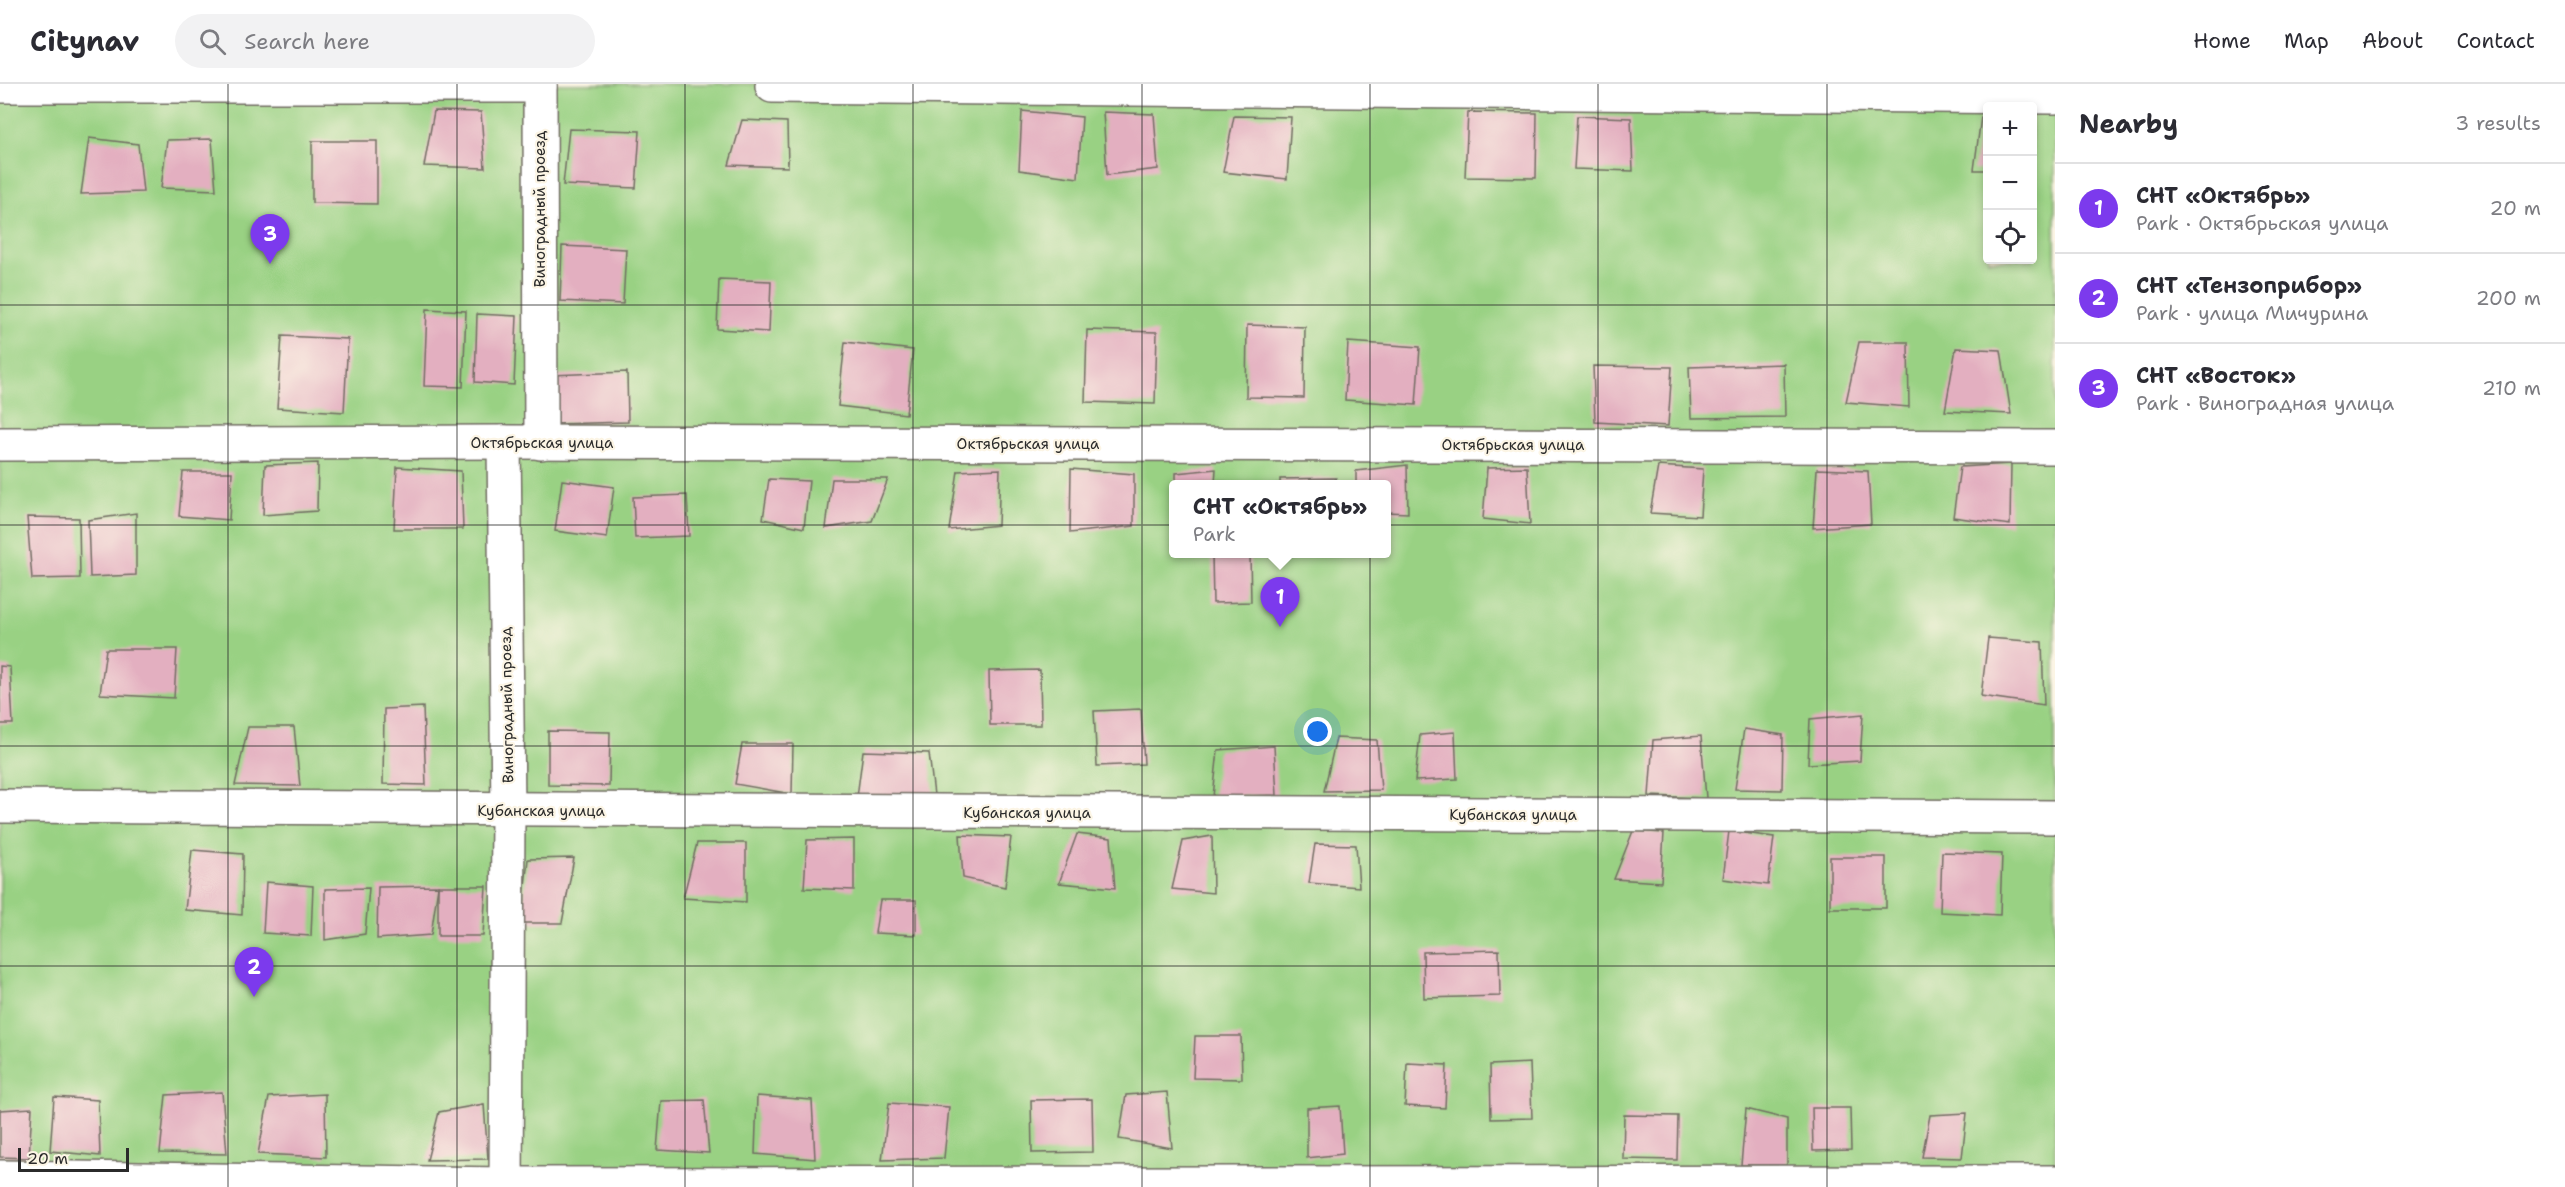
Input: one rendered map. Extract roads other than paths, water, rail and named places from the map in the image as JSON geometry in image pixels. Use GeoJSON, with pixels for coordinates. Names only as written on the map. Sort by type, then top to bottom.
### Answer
{"type":"FeatureCollection","features":[{"type":"Feature","properties":{"kind":"street"},"geometry":{"type":"LineString","coordinates":[[0,86],[540,85]]}},
{"type":"Feature","properties":{"kind":"street","name":"Виноградный проезд"},"geometry":{"type":"LineString","coordinates":[[540,85],[541,442]]}},
{"type":"Feature","properties":{"kind":"street"},"geometry":{"type":"LineString","coordinates":[[772,86],[2055,97]]}},
{"type":"Feature","properties":{"kind":"street","name":"Виноградный проезд"},"geometry":{"type":"LineString","coordinates":[[504,442],[508,810],[506,1185]]}},
{"type":"Feature","properties":{"kind":"street","name":"Октябрьская улица"},"geometry":{"type":"LineString","coordinates":[[0,444],[541,442],[2055,447]]}},
{"type":"Feature","properties":{"kind":"street","name":"Кубанская улица"},"geometry":{"type":"LineString","coordinates":[[0,806],[2055,817]]}},
{"type":"Feature","properties":{"kind":"street"},"geometry":{"type":"LineString","coordinates":[[0,1177],[506,1185],[2055,1182]]}},
{"type":"Feature","properties":{"kind":"place","name":"СНТ «Восток»"},"geometry":{"type":"Point","coordinates":[270,264]}},
{"type":"Feature","properties":{"kind":"place","name":"СНТ «Октябрь»"},"geometry":{"type":"Point","coordinates":[1280,627]}},
{"type":"Feature","properties":{"kind":"place","name":"СНТ «Тензоприбор»"},"geometry":{"type":"Point","coordinates":[254,997]}}]}
